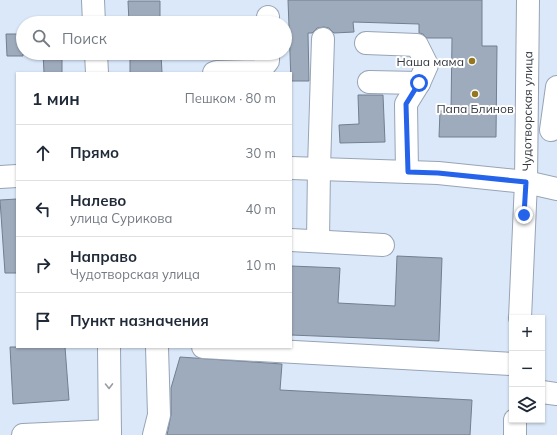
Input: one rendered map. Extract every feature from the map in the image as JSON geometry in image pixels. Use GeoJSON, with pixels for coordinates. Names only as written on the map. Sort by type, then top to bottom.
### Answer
{"type":"FeatureCollection","features":[{"type":"Feature","properties":{"kind":"street"},"geometry":{"type":"LineString","coordinates":[[93,0],[94,16]]}},
{"type":"Feature","properties":{"kind":"street","name":"Чудотворская улица"},"geometry":{"type":"LineString","coordinates":[[520,315],[526,182],[528,0]]}},
{"type":"Feature","properties":{"kind":"street"},"geometry":{"type":"LineString","coordinates":[[318,241],[323,39]]}},
{"type":"Feature","properties":{"kind":"street"},"geometry":{"type":"LineString","coordinates":[[366,43],[416,45],[426,65],[419,83],[406,104],[408,172]]}},
{"type":"Feature","properties":{"kind":"street"},"geometry":{"type":"LineString","coordinates":[[97,60],[98,72]]}},
{"type":"Feature","properties":{"kind":"street"},"geometry":{"type":"LineString","coordinates":[[217,72],[260,71],[268,60]]}},
{"type":"Feature","properties":{"kind":"street"},"geometry":{"type":"LineString","coordinates":[[369,82],[419,83]]}},
{"type":"Feature","properties":{"kind":"street"},"geometry":{"type":"LineString","coordinates":[[555,132],[557,87]]}},
{"type":"Feature","properties":{"kind":"street"},"geometry":{"type":"LineString","coordinates":[[292,168],[438,173],[526,182],[557,189]]}},
{"type":"Feature","properties":{"kind":"street"},"geometry":{"type":"LineString","coordinates":[[0,177],[16,176]]}},
{"type":"Feature","properties":{"kind":"street"},"geometry":{"type":"LineString","coordinates":[[292,240],[383,245]]}},
{"type":"Feature","properties":{"kind":"street"},"geometry":{"type":"LineString","coordinates":[[23,435],[110,433],[109,348]]}},
{"type":"Feature","properties":{"kind":"street"},"geometry":{"type":"LineString","coordinates":[[154,435],[159,415],[157,348]]}},
{"type":"Feature","properties":{"kind":"street"},"geometry":{"type":"LineString","coordinates":[[221,348],[509,364]]}},
{"type":"Feature","properties":{"kind":"street"},"geometry":{"type":"LineString","coordinates":[[545,392],[557,394]]}},
{"type":"Feature","properties":{"kind":"street"},"geometry":{"type":"LineString","coordinates":[[515,423],[515,435]]}},
{"type":"Feature","properties":{"kind":"building"},"geometry":{"type":"Polygon","coordinates":[[[288,0],[482,0],[482,46],[497,46],[496,137],[439,137],[440,111],[451,111],[452,38],[427,38],[423,34],[419,33],[419,24],[353,22],[354,32],[334,33],[329,28],[317,28],[312,33],[308,33],[309,81],[292,81],[290,60],[292,60],[292,16],[289,16],[288,0]]]}},
{"type":"Feature","properties":{"kind":"building"},"geometry":{"type":"Polygon","coordinates":[[[128,1],[160,1],[160,16],[129,16],[128,1]]]}},
{"type":"Feature","properties":{"kind":"building"},"geometry":{"type":"Polygon","coordinates":[[[6,34],[16,34],[16,56],[7,56],[6,34]]]}},
{"type":"Feature","properties":{"kind":"building"},"geometry":{"type":"Polygon","coordinates":[[[43,60],[62,60],[62,72],[44,72],[43,60]]]}},
{"type":"Feature","properties":{"kind":"building"},"geometry":{"type":"Polygon","coordinates":[[[130,60],[161,60],[162,72],[130,72],[130,60]]]}},
{"type":"Feature","properties":{"kind":"building"},"geometry":{"type":"Polygon","coordinates":[[[358,95],[383,95],[385,142],[340,143],[339,125],[359,124],[358,95]]]}},
{"type":"Feature","properties":{"kind":"building"},"geometry":{"type":"Polygon","coordinates":[[[16,199],[16,273],[5,273],[0,200],[16,199]]]}},
{"type":"Feature","properties":{"kind":"building"},"geometry":{"type":"Polygon","coordinates":[[[397,256],[442,258],[439,341],[292,335],[292,266],[340,268],[338,303],[395,306],[397,256]]]}},
{"type":"Feature","properties":{"kind":"building"},"geometry":{"type":"Polygon","coordinates":[[[10,347],[65,348],[69,400],[13,404],[10,347]]]}},
{"type":"Feature","properties":{"kind":"building"},"geometry":{"type":"Polygon","coordinates":[[[180,357],[282,364],[280,390],[472,400],[470,435],[167,435],[171,415],[171,388],[180,357]]]}},
{"type":"Feature","properties":{"kind":"place","name":"Наша мама"},"geometry":{"type":"Point","coordinates":[472,61]}},
{"type":"Feature","properties":{"kind":"place","name":"Папа Блинов"},"geometry":{"type":"Point","coordinates":[475,94]}},
{"type":"Feature","properties":{"kind":"route"},"geometry":{"type":"LineString","coordinates":[[419,83],[406,104],[408,172],[438,173],[526,182],[524,215]]}}]}
